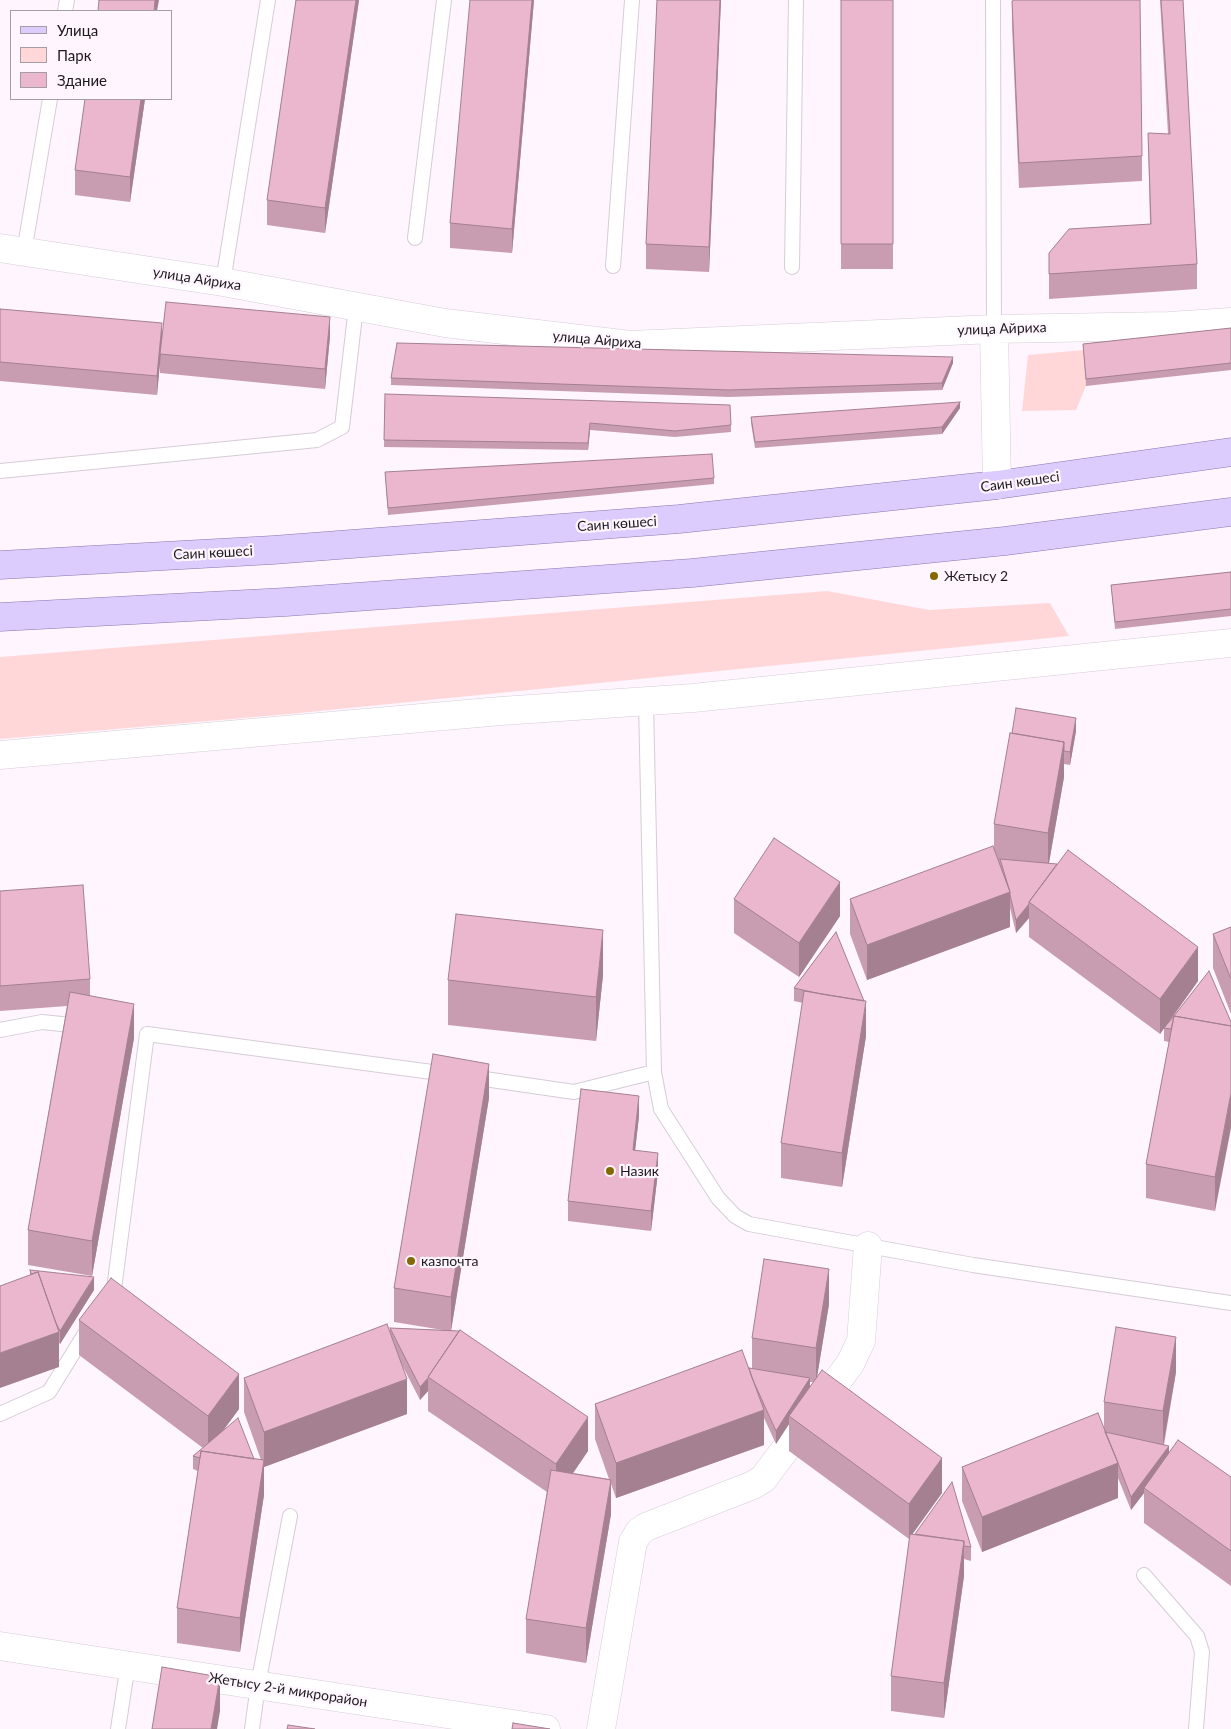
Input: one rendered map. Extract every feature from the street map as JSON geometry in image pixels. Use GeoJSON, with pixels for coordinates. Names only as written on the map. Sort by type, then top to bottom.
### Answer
{"type":"FeatureCollection","features":[{"type":"Feature","properties":{"kind":"main road","name":"Саин көшесі"},"geometry":{"type":"LineString","coordinates":[[0,565],[273,550],[679,519],[997,485],[1231,452]]}},
{"type":"Feature","properties":{"kind":"main road"},"geometry":{"type":"LineString","coordinates":[[0,617],[295,602],[692,573],[1005,541],[1231,512]]}},
{"type":"Feature","properties":{"kind":"street","name":"улица Айриха"},"geometry":{"type":"LineString","coordinates":[[12,250],[223,282],[445,323],[630,345],[994,329],[1168,326],[1231,322]]}},
{"type":"Feature","properties":{"kind":"street"},"geometry":{"type":"LineString","coordinates":[[994,329],[997,485]]}},
{"type":"Feature","properties":{"kind":"street"},"geometry":{"type":"LineString","coordinates":[[0,755],[502,711],[646,702],[1231,643]]}},
{"type":"Feature","properties":{"kind":"street"},"geometry":{"type":"LineString","coordinates":[[601,1729],[633,1542],[639,1532],[646,1527],[753,1486],[763,1479],[850,1364],[861,1341],[868,1246]]}},
{"type":"Feature","properties":{"kind":"street","name":"Жетысу 2-й микрорайон"},"geometry":{"type":"LineString","coordinates":[[0,1646],[546,1729]]}},
{"type":"Feature","properties":{"kind":"lane"},"geometry":{"type":"LineString","coordinates":[[223,282],[268,0]]}},
{"type":"Feature","properties":{"kind":"lane"},"geometry":{"type":"LineString","coordinates":[[415,238],[444,0]]}},
{"type":"Feature","properties":{"kind":"lane"},"geometry":{"type":"LineString","coordinates":[[613,266],[632,0]]}},
{"type":"Feature","properties":{"kind":"lane"},"geometry":{"type":"LineString","coordinates":[[792,268],[796,0]]}},
{"type":"Feature","properties":{"kind":"lane"},"geometry":{"type":"LineString","coordinates":[[993,0],[994,329]]}},
{"type":"Feature","properties":{"kind":"lane"},"geometry":{"type":"LineString","coordinates":[[12,250],[50,100]]}},
{"type":"Feature","properties":{"kind":"lane"},"geometry":{"type":"LineString","coordinates":[[0,471],[317,440],[342,427],[356,307]]}},
{"type":"Feature","properties":{"kind":"lane"},"geometry":{"type":"LineString","coordinates":[[646,702],[654,1072],[661,1109],[718,1198],[735,1216],[749,1224],[973,1265],[1231,1304]]}},
{"type":"Feature","properties":{"kind":"lane"},"geometry":{"type":"LineString","coordinates":[[0,1030],[42,1022],[99,1028]]}},
{"type":"Feature","properties":{"kind":"lane"},"geometry":{"type":"LineString","coordinates":[[0,1414],[49,1392],[114,1289],[143,1033],[574,1092],[654,1072]]}},
{"type":"Feature","properties":{"kind":"lane"},"geometry":{"type":"LineString","coordinates":[[252,1729],[258,1685],[290,1516]]}},
{"type":"Feature","properties":{"kind":"lane"},"geometry":{"type":"LineString","coordinates":[[1144,1575],[1197,1636],[1202,1652],[1196,1729]]}},
{"type":"Feature","properties":{"kind":"lane"},"geometry":{"type":"LineString","coordinates":[[118,1729],[128,1664]]}},
{"type":"Feature","properties":{"kind":"green space"},"geometry":{"type":"Polygon","coordinates":[[[1084,350],[1086,386],[1076,410],[1022,411],[1028,355],[1084,350]]]}},
{"type":"Feature","properties":{"kind":"green space"},"geometry":{"type":"Polygon","coordinates":[[[827,591],[929,610],[1050,603],[1069,636],[289,714],[0,739],[0,657],[827,591]]]}},
{"type":"Feature","properties":{"kind":"building"},"geometry":{"type":"Polygon","coordinates":[[[99,0],[155,0],[154,10],[98,10],[99,0]]]}},
{"type":"Feature","properties":{"kind":"building"},"geometry":{"type":"Polygon","coordinates":[[[296,0],[356,0],[325,208],[267,200],[296,0]]]}},
{"type":"Feature","properties":{"kind":"building"},"geometry":{"type":"Polygon","coordinates":[[[470,0],[532,0],[512,229],[450,223],[470,0]]]}},
{"type":"Feature","properties":{"kind":"building"},"geometry":{"type":"Polygon","coordinates":[[[657,0],[720,0],[709,247],[646,244],[657,0]]]}},
{"type":"Feature","properties":{"kind":"building"},"geometry":{"type":"Polygon","coordinates":[[[841,0],[893,0],[893,244],[841,244],[841,0]]]}},
{"type":"Feature","properties":{"kind":"building"},"geometry":{"type":"Polygon","coordinates":[[[1140,0],[1142,156],[1019,163],[1012,1],[1140,0]]]}},
{"type":"Feature","properties":{"kind":"building"},"geometry":{"type":"Polygon","coordinates":[[[1161,0],[1183,0],[1197,264],[1049,274],[1049,253],[1069,229],[1151,224],[1148,133],[1170,134],[1161,0]]]}},
{"type":"Feature","properties":{"kind":"building"},"geometry":{"type":"Polygon","coordinates":[[[85,100],[141,100],[130,177],[75,170],[85,100]]]}},
{"type":"Feature","properties":{"kind":"building"},"geometry":{"type":"Polygon","coordinates":[[[166,302],[330,317],[325,369],[160,354],[166,302]]]}},
{"type":"Feature","properties":{"kind":"building"},"geometry":{"type":"Polygon","coordinates":[[[0,309],[162,323],[157,376],[0,362],[0,309]]]}},
{"type":"Feature","properties":{"kind":"building"},"geometry":{"type":"Polygon","coordinates":[[[1231,328],[1231,363],[1086,379],[1083,344],[1231,328]]]}},
{"type":"Feature","properties":{"kind":"building"},"geometry":{"type":"Polygon","coordinates":[[[397,343],[953,357],[942,383],[729,390],[391,378],[397,343]]]}},
{"type":"Feature","properties":{"kind":"building"},"geometry":{"type":"Polygon","coordinates":[[[385,394],[730,405],[731,425],[675,431],[590,423],[588,443],[384,440],[385,394]]]}},
{"type":"Feature","properties":{"kind":"building"},"geometry":{"type":"Polygon","coordinates":[[[960,402],[942,427],[755,442],[751,417],[960,402]]]}},
{"type":"Feature","properties":{"kind":"building"},"geometry":{"type":"Polygon","coordinates":[[[712,454],[714,478],[388,508],[385,472],[712,454]]]}},
{"type":"Feature","properties":{"kind":"building"},"geometry":{"type":"Polygon","coordinates":[[[1231,572],[1231,609],[1115,622],[1111,585],[1231,572]]]}},
{"type":"Feature","properties":{"kind":"building"},"geometry":{"type":"Polygon","coordinates":[[[1016,708],[1076,718],[1070,752],[1064,751],[1064,742],[1012,733],[1016,708]]]}},
{"type":"Feature","properties":{"kind":"building"},"geometry":{"type":"Polygon","coordinates":[[[1010,733],[1064,742],[1048,833],[994,824],[1010,733]]]}},
{"type":"Feature","properties":{"kind":"building"},"geometry":{"type":"Polygon","coordinates":[[[774,838],[840,882],[799,943],[734,899],[774,838]]]}},
{"type":"Feature","properties":{"kind":"building"},"geometry":{"type":"Polygon","coordinates":[[[993,846],[1010,892],[867,945],[850,899],[993,846]]]}},
{"type":"Feature","properties":{"kind":"building"},"geometry":{"type":"Polygon","coordinates":[[[1068,850],[1198,947],[1160,999],[1029,902],[1068,850]]]}},
{"type":"Feature","properties":{"kind":"building"},"geometry":{"type":"Polygon","coordinates":[[[1000,859],[1057,864],[1016,920],[1010,892],[1000,859]]]}},
{"type":"Feature","properties":{"kind":"building"},"geometry":{"type":"Polygon","coordinates":[[[83,885],[90,979],[0,986],[0,891],[83,885]]]}},
{"type":"Feature","properties":{"kind":"building"},"geometry":{"type":"Polygon","coordinates":[[[456,914],[603,930],[596,997],[448,980],[456,914]]]}},
{"type":"Feature","properties":{"kind":"building"},"geometry":{"type":"Polygon","coordinates":[[[1231,927],[1231,979],[1213,934],[1231,927]]]}},
{"type":"Feature","properties":{"kind":"building"},"geometry":{"type":"Polygon","coordinates":[[[836,932],[864,1001],[794,988],[836,932]]]}},
{"type":"Feature","properties":{"kind":"building"},"geometry":{"type":"Polygon","coordinates":[[[1209,971],[1231,1022],[1231,1026],[1174,1016],[1209,971]]]}},
{"type":"Feature","properties":{"kind":"building"},"geometry":{"type":"Polygon","coordinates":[[[804,991],[866,1001],[842,1153],[781,1143],[804,991]]]}},
{"type":"Feature","properties":{"kind":"building"},"geometry":{"type":"Polygon","coordinates":[[[70,992],[134,1004],[92,1241],[28,1230],[70,992]]]}},
{"type":"Feature","properties":{"kind":"building"},"geometry":{"type":"Polygon","coordinates":[[[1174,1016],[1231,1026],[1231,1093],[1215,1177],[1146,1164],[1174,1016]]]}},
{"type":"Feature","properties":{"kind":"building"},"geometry":{"type":"Polygon","coordinates":[[[1174,1016],[1171,1029],[1164,1028],[1174,1016]]]}},
{"type":"Feature","properties":{"kind":"building"},"geometry":{"type":"Polygon","coordinates":[[[433,1054],[489,1064],[451,1297],[394,1288],[433,1054]]]}},
{"type":"Feature","properties":{"kind":"building","name":"Назик"},"geometry":{"type":"Polygon","coordinates":[[[581,1089],[639,1096],[633,1150],[658,1153],[651,1211],[568,1201],[581,1089]]]}},
{"type":"Feature","properties":{"kind":"building"},"geometry":{"type":"Polygon","coordinates":[[[764,1259],[829,1269],[816,1348],[752,1338],[764,1259]]]}},
{"type":"Feature","properties":{"kind":"building"},"geometry":{"type":"Polygon","coordinates":[[[30,1270],[94,1277],[60,1331],[38,1272],[31,1274],[30,1270]]]}},
{"type":"Feature","properties":{"kind":"building"},"geometry":{"type":"Polygon","coordinates":[[[38,1272],[59,1332],[0,1353],[0,1286],[38,1272]]]}},
{"type":"Feature","properties":{"kind":"building"},"geometry":{"type":"Polygon","coordinates":[[[111,1278],[239,1374],[208,1416],[79,1320],[111,1278]]]}},
{"type":"Feature","properties":{"kind":"building"},"geometry":{"type":"Polygon","coordinates":[[[387,1324],[407,1379],[264,1432],[244,1378],[387,1324]]]}},
{"type":"Feature","properties":{"kind":"building"},"geometry":{"type":"Polygon","coordinates":[[[1116,1327],[1176,1337],[1163,1411],[1104,1402],[1116,1327]]]}},
{"type":"Feature","properties":{"kind":"building"},"geometry":{"type":"Polygon","coordinates":[[[390,1328],[459,1331],[429,1377],[420,1387],[390,1328]]]}},
{"type":"Feature","properties":{"kind":"building"},"geometry":{"type":"Polygon","coordinates":[[[460,1330],[588,1417],[556,1464],[428,1377],[460,1330]]]}},
{"type":"Feature","properties":{"kind":"building"},"geometry":{"type":"Polygon","coordinates":[[[742,1350],[764,1410],[616,1463],[595,1404],[742,1350]]]}},
{"type":"Feature","properties":{"kind":"building"},"geometry":{"type":"Polygon","coordinates":[[[749,1368],[810,1378],[776,1431],[752,1378],[749,1368]]]}},
{"type":"Feature","properties":{"kind":"building"},"geometry":{"type":"Polygon","coordinates":[[[822,1370],[942,1458],[909,1504],[789,1416],[822,1370]]]}},
{"type":"Feature","properties":{"kind":"building"},"geometry":{"type":"Polygon","coordinates":[[[1098,1413],[1118,1463],[982,1517],[962,1467],[1098,1413]]]}},
{"type":"Feature","properties":{"kind":"building"},"geometry":{"type":"Polygon","coordinates":[[[238,1418],[254,1459],[201,1451],[200,1458],[193,1456],[238,1418]]]}},
{"type":"Feature","properties":{"kind":"building"},"geometry":{"type":"Polygon","coordinates":[[[1105,1432],[1169,1446],[1131,1497],[1118,1463],[1105,1432]]]}},
{"type":"Feature","properties":{"kind":"building"},"geometry":{"type":"Polygon","coordinates":[[[1178,1440],[1231,1477],[1231,1551],[1144,1488],[1178,1440]]]}},
{"type":"Feature","properties":{"kind":"building"},"geometry":{"type":"Polygon","coordinates":[[[201,1451],[264,1460],[240,1618],[177,1608],[201,1451]]]}},
{"type":"Feature","properties":{"kind":"building"},"geometry":{"type":"Polygon","coordinates":[[[551,1470],[611,1480],[586,1628],[526,1619],[551,1470]]]}},
{"type":"Feature","properties":{"kind":"building"},"geometry":{"type":"Polygon","coordinates":[[[952,1482],[971,1547],[964,1546],[964,1541],[915,1534],[952,1482]]]}},
{"type":"Feature","properties":{"kind":"building"},"geometry":{"type":"Polygon","coordinates":[[[910,1534],[964,1541],[944,1683],[891,1676],[910,1534]]]}},
{"type":"Feature","properties":{"kind":"building"},"geometry":{"type":"Polygon","coordinates":[[[162,1667],[220,1677],[211,1729],[152,1729],[162,1667]]]}},
{"type":"Feature","properties":{"kind":"building"},"geometry":{"type":"Polygon","coordinates":[[[513,1723],[550,1729],[512,1729],[513,1723]]]}},
{"type":"Feature","properties":{"kind":"building"},"geometry":{"type":"Polygon","coordinates":[[[288,1725],[315,1729],[287,1729],[288,1725]]]}},
{"type":"Feature","properties":{"kind":"place","name":"Жетысу 2"},"geometry":{"type":"Point","coordinates":[934,576]}},
{"type":"Feature","properties":{"kind":"place","name":"Назик"},"geometry":{"type":"Point","coordinates":[610,1171]}},
{"type":"Feature","properties":{"kind":"place","name":"казпочта"},"geometry":{"type":"Point","coordinates":[411,1261]}}]}
